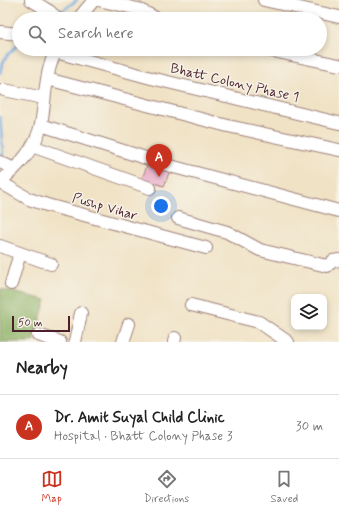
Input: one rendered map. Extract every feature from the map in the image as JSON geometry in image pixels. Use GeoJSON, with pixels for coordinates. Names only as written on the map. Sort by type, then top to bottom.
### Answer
{"type":"FeatureCollection","features":[{"type":"Feature","properties":{"kind":"street"},"geometry":{"type":"LineString","coordinates":[[31,0],[46,12]]}},
{"type":"Feature","properties":{"kind":"street"},"geometry":{"type":"LineString","coordinates":[[84,12],[94,0]]}},
{"type":"Feature","properties":{"kind":"street"},"geometry":{"type":"LineString","coordinates":[[98,0],[138,9],[144,12]]}},
{"type":"Feature","properties":{"kind":"street"},"geometry":{"type":"LineString","coordinates":[[264,0],[317,12]]}},
{"type":"Feature","properties":{"kind":"street"},"geometry":{"type":"LineString","coordinates":[[327,14],[339,17]]}},
{"type":"Feature","properties":{"kind":"street"},"geometry":{"type":"LineString","coordinates":[[0,32],[12,33]]}},
{"type":"Feature","properties":{"kind":"street"},"geometry":{"type":"LineString","coordinates":[[0,182],[14,169],[32,146],[41,125],[47,79],[54,56]]}},
{"type":"Feature","properties":{"kind":"street","name":"Bhatt Colony Phase 1"},"geometry":{"type":"LineString","coordinates":[[76,56],[151,78],[339,123]]}},
{"type":"Feature","properties":{"kind":"street"},"geometry":{"type":"LineString","coordinates":[[296,56],[339,65]]}},
{"type":"Feature","properties":{"kind":"street"},"geometry":{"type":"LineString","coordinates":[[47,79],[228,126],[339,150]]}},
{"type":"Feature","properties":{"kind":"street"},"geometry":{"type":"LineString","coordinates":[[4,90],[44,98]]}},
{"type":"Feature","properties":{"kind":"street"},"geometry":{"type":"LineString","coordinates":[[41,125],[174,167],[339,211]]}},
{"type":"Feature","properties":{"kind":"street"},"geometry":{"type":"LineString","coordinates":[[32,146],[150,188]]}},
{"type":"Feature","properties":{"kind":"street"},"geometry":{"type":"LineString","coordinates":[[2,162],[14,169]]}},
{"type":"Feature","properties":{"kind":"street","name":"Pushp Vihar"},"geometry":{"type":"LineString","coordinates":[[0,182],[29,199],[47,205],[118,226],[206,248]]}},
{"type":"Feature","properties":{"kind":"street"},"geometry":{"type":"LineString","coordinates":[[178,218],[227,232],[260,250],[327,266],[332,261],[339,260]]}},
{"type":"Feature","properties":{"kind":"street"},"geometry":{"type":"LineString","coordinates":[[0,246],[51,264]]}},
{"type":"Feature","properties":{"kind":"street"},"geometry":{"type":"LineString","coordinates":[[10,284],[20,254]]}},
{"type":"Feature","properties":{"kind":"street"},"geometry":{"type":"LineString","coordinates":[[191,305],[259,322],[288,342]]}},
{"type":"Feature","properties":{"kind":"street"},"geometry":{"type":"LineString","coordinates":[[75,342],[82,313]]}},
{"type":"Feature","properties":{"kind":"street"},"geometry":{"type":"LineString","coordinates":[[123,342],[129,324]]}},
{"type":"Feature","properties":{"kind":"street"},"geometry":{"type":"LineString","coordinates":[[38,335],[60,342]]}},
{"type":"Feature","properties":{"kind":"green space"},"geometry":{"type":"Polygon","coordinates":[[[0,289],[46,300],[33,342],[0,342],[0,289]]]}},
{"type":"Feature","properties":{"kind":"building"},"geometry":{"type":"Polygon","coordinates":[[[148,163],[170,170],[164,186],[142,179],[148,163]]]}},
{"type":"Feature","properties":{"kind":"waterway"},"geometry":{"type":"LineString","coordinates":[[61,12],[77,0]]}},
{"type":"Feature","properties":{"kind":"waterway"},"geometry":{"type":"LineString","coordinates":[[0,73],[4,60],[12,50]]}},
{"type":"Feature","properties":{"kind":"waterway"},"geometry":{"type":"LineString","coordinates":[[0,117],[3,154],[0,158]]}},
{"type":"Feature","properties":{"kind":"place","name":"Dr. Amit Suyal Child Clinic"},"geometry":{"type":"Point","coordinates":[159,177]}}]}
